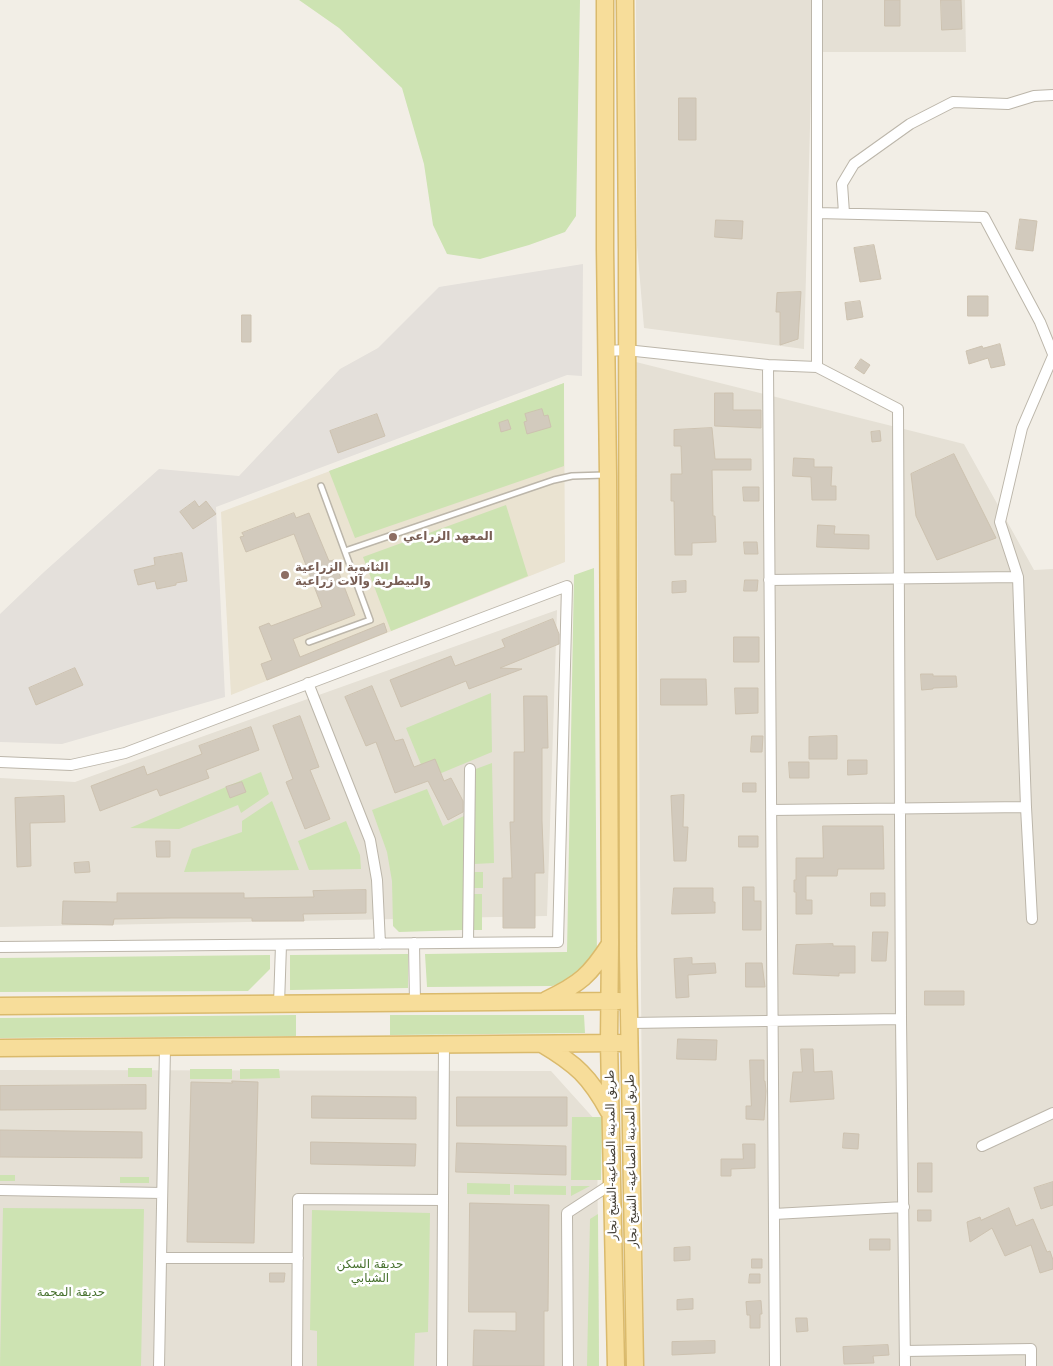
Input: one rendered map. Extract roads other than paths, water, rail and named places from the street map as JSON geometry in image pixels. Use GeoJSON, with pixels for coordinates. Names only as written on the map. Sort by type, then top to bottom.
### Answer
{"type":"FeatureCollection","features":[{"type":"Feature","properties":{"kind":"main road","name":"طريق المدينة الصناعية-الشيخ نجار"},"geometry":{"type":"LineString","coordinates":[[605,0],[604,249],[608,475],[609,1042],[616,1366]]}},
{"type":"Feature","properties":{"kind":"main road","name":"طريق المدينة الصناعية- الشيخ نجار"},"geometry":{"type":"LineString","coordinates":[[625,0],[628,956],[635,1366]]}},
{"type":"Feature","properties":{"kind":"main road"},"geometry":{"type":"LineString","coordinates":[[540,1002],[580,982],[598,963],[610,944]]}},
{"type":"Feature","properties":{"kind":"main road"},"geometry":{"type":"LineString","coordinates":[[0,1006],[629,1001]]}},
{"type":"Feature","properties":{"kind":"main road"},"geometry":{"type":"LineString","coordinates":[[0,1048],[630,1043]]}},
{"type":"Feature","properties":{"kind":"main road"},"geometry":{"type":"LineString","coordinates":[[541,1044],[562,1056],[581,1072],[597,1090],[610,1114]]}},
{"type":"Feature","properties":{"kind":"street"},"geometry":{"type":"LineString","coordinates":[[817,0],[817,368]]}},
{"type":"Feature","properties":{"kind":"street"},"geometry":{"type":"LineString","coordinates":[[844,213],[842,184],[854,164],[910,124],[953,102],[1008,104],[1034,96],[1053,95]]}},
{"type":"Feature","properties":{"kind":"street"},"geometry":{"type":"LineString","coordinates":[[817,212],[984,217],[1040,322],[1053,355],[1022,428],[1000,522],[1018,577],[1032,919]]}},
{"type":"Feature","properties":{"kind":"street"},"geometry":{"type":"LineString","coordinates":[[606,351],[626,350],[768,365],[817,368],[898,409],[901,1019],[906,1366]]}},
{"type":"Feature","properties":{"kind":"street"},"geometry":{"type":"LineString","coordinates":[[768,365],[775,1366]]}},
{"type":"Feature","properties":{"kind":"street"},"geometry":{"type":"LineString","coordinates":[[769,580],[1018,577]]}},
{"type":"Feature","properties":{"kind":"street"},"geometry":{"type":"LineString","coordinates":[[0,762],[71,765],[125,753],[567,586],[558,942],[0,947]]}},
{"type":"Feature","properties":{"kind":"street"},"geometry":{"type":"LineString","coordinates":[[308,683],[370,840],[377,880],[380,944]]}},
{"type":"Feature","properties":{"kind":"street"},"geometry":{"type":"LineString","coordinates":[[468,943],[470,769]]}},
{"type":"Feature","properties":{"kind":"street"},"geometry":{"type":"LineString","coordinates":[[771,810],[1026,807]]}},
{"type":"Feature","properties":{"kind":"street"},"geometry":{"type":"LineString","coordinates":[[414,943],[415,1003]]}},
{"type":"Feature","properties":{"kind":"street"},"geometry":{"type":"LineString","coordinates":[[279,1004],[282,945]]}},
{"type":"Feature","properties":{"kind":"street"},"geometry":{"type":"LineString","coordinates":[[630,1023],[901,1019]]}},
{"type":"Feature","properties":{"kind":"street"},"geometry":{"type":"LineString","coordinates":[[442,1366],[444,1044]]}},
{"type":"Feature","properties":{"kind":"street"},"geometry":{"type":"LineString","coordinates":[[159,1366],[164,1047]]}},
{"type":"Feature","properties":{"kind":"street"},"geometry":{"type":"LineString","coordinates":[[982,1146],[1053,1113]]}},
{"type":"Feature","properties":{"kind":"street"},"geometry":{"type":"LineString","coordinates":[[568,1366],[567,1213],[612,1183]]}},
{"type":"Feature","properties":{"kind":"street"},"geometry":{"type":"LineString","coordinates":[[0,1190],[162,1193]]}},
{"type":"Feature","properties":{"kind":"street"},"geometry":{"type":"LineString","coordinates":[[297,1366],[298,1199],[443,1200]]}},
{"type":"Feature","properties":{"kind":"street"},"geometry":{"type":"LineString","coordinates":[[774,1214],[904,1207]]}},
{"type":"Feature","properties":{"kind":"street"},"geometry":{"type":"LineString","coordinates":[[161,1258],[298,1258]]}},
{"type":"Feature","properties":{"kind":"street"},"geometry":{"type":"LineString","coordinates":[[905,1351],[1031,1349],[1031,1366]]}},
{"type":"Feature","properties":{"kind":"lane"},"geometry":{"type":"LineString","coordinates":[[345,552],[554,480],[572,476],[608,475]]}},
{"type":"Feature","properties":{"kind":"lane"},"geometry":{"type":"LineString","coordinates":[[309,642],[370,620],[321,486]]}},
{"type":"Feature","properties":{"kind":"place","name":"المعهد الزراعي"},"geometry":{"type":"Point","coordinates":[393,537]}},
{"type":"Feature","properties":{"kind":"place","name":"الثانوية الزراعية والبيطرية وآلات زراعية"},"geometry":{"type":"Point","coordinates":[285,575]}},
{"type":"Feature","properties":{"kind":"park label","name":"حدبقة السكن الشبابي"},"geometry":{"type":"Point","coordinates":[370,1272]}},
{"type":"Feature","properties":{"kind":"park label","name":"حديقة المجمة"},"geometry":{"type":"Point","coordinates":[71,1293]}}]}
